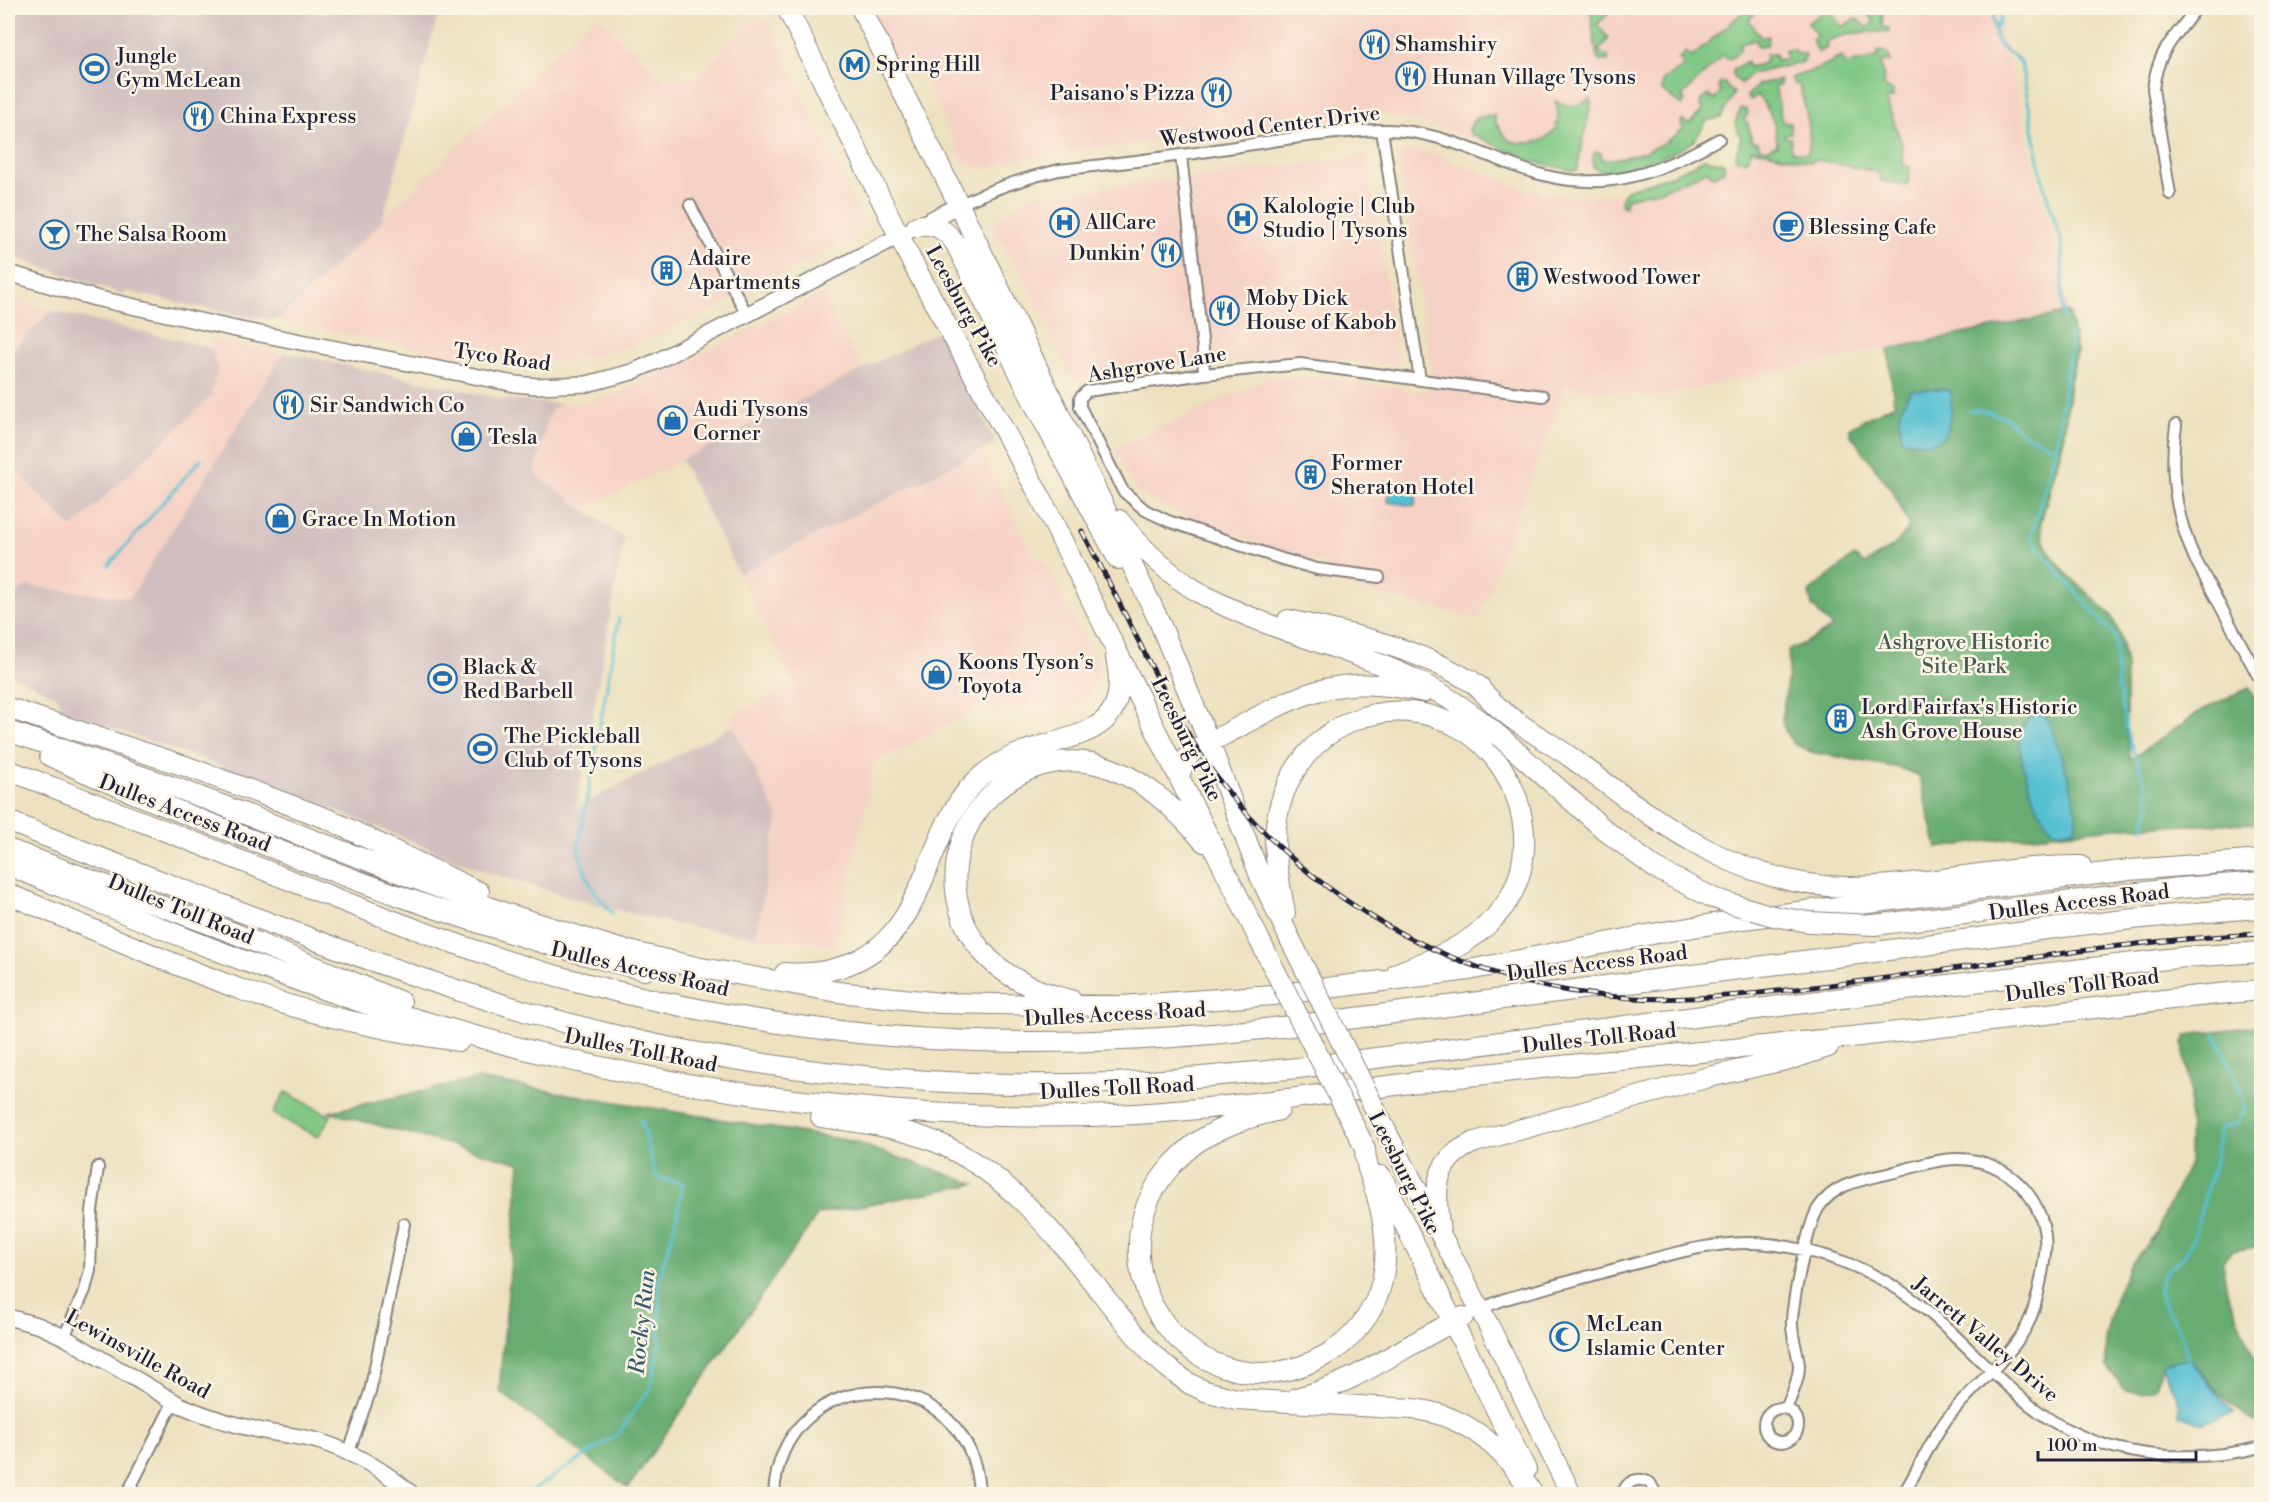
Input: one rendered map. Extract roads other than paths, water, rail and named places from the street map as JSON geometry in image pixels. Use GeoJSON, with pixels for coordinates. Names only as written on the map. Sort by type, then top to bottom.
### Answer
{"type":"FeatureCollection","features":[{"type":"Feature","properties":{"kind":"highway","name":"Leesburg Pike"},"geometry":{"type":"LineString","coordinates":[[787,8],[899,236],[1021,461],[1227,876],[1454,1321],[1538,1494]]}},
{"type":"Feature","properties":{"kind":"highway","name":"Leesburg Pike"},"geometry":{"type":"LineString","coordinates":[[861,8],[959,205],[1159,621],[1209,742],[1260,876],[1289,937],[1390,1139],[1480,1309],[1571,1494]]}},
{"type":"Feature","properties":{"kind":"highway"},"geometry":{"type":"LineString","coordinates":[[917,226],[934,226],[950,236],[957,246],[1036,407],[1108,543],[1159,621]]}},
{"type":"Feature","properties":{"kind":"highway"},"geometry":{"type":"LineString","coordinates":[[1094,483],[1120,521],[1155,559],[1200,592],[1228,606],[1418,681],[1462,707],[1499,736],[1606,831],[1655,868],[1713,898],[1750,911],[1809,922],[1874,925],[2179,888],[2262,882]]}},
{"type":"Feature","properties":{"kind":"highway"},"geometry":{"type":"LineString","coordinates":[[1228,606],[1397,646],[1442,664],[1469,679],[1506,714],[1708,851],[1760,874],[1790,882],[1825,886],[1866,886],[2040,866],[2165,866],[2262,860]]}},
{"type":"Feature","properties":{"kind":"highway"},"geometry":{"type":"LineString","coordinates":[[696,967],[793,974],[826,971],[861,958],[883,943],[893,934],[908,913],[950,819],[973,784],[1005,760],[1085,734],[1107,718],[1114,706],[1119,688],[1118,669],[1110,638]]}},
{"type":"Feature","properties":{"kind":"highway"},"geometry":{"type":"LineString","coordinates":[[1179,776],[1185,762],[1193,752],[1209,742],[1301,696],[1342,686],[1378,684],[1406,688],[1433,695],[1462,707]]}},
{"type":"Feature","properties":{"kind":"highway"},"geometry":{"type":"LineString","coordinates":[[8,708],[188,767],[328,819],[565,933]]}},
{"type":"Feature","properties":{"kind":"highway"},"geometry":{"type":"LineString","coordinates":[[1289,937],[1277,867],[1276,826],[1278,809],[1286,788],[1295,769],[1311,748],[1346,723],[1362,717],[1399,711],[1437,717],[1475,738],[1493,755],[1508,776],[1521,810],[1524,852],[1513,889],[1496,917],[1457,947],[1414,967],[1354,985]]}},
{"type":"Feature","properties":{"kind":"highway"},"geometry":{"type":"LineString","coordinates":[[8,733],[90,774],[228,831],[413,902],[501,932],[614,962],[764,993],[822,1000],[1122,1006],[1253,997],[1469,970],[1743,919],[2165,866]]}},
{"type":"Feature","properties":{"kind":"highway"},"geometry":{"type":"LineString","coordinates":[[8,733],[182,790],[446,891],[565,933],[696,967],[838,992],[900,1000]]}},
{"type":"Feature","properties":{"kind":"highway"},"geometry":{"type":"LineString","coordinates":[[1122,1006],[1069,999],[1024,983],[1000,968],[974,941],[959,907],[956,879],[961,843],[980,806],[1003,784],[1036,768],[1073,761],[1100,765],[1135,780],[1166,803],[1198,835],[1227,876]]}},
{"type":"Feature","properties":{"kind":"highway"},"geometry":{"type":"LineString","coordinates":[[8,764],[139,816],[232,857]]}},
{"type":"Feature","properties":{"kind":"highway","name":"Dulles Access Road"},"geometry":{"type":"LineString","coordinates":[[8,770],[435,936],[547,973],[616,992],[700,1010],[791,1025],[894,1037],[996,1042],[1129,1040],[1275,1027],[2075,925],[2262,908]]}},
{"type":"Feature","properties":{"kind":"highway"},"geometry":{"type":"LineString","coordinates":[[8,821],[391,968],[591,1029],[673,1048],[774,1065],[936,1082],[1070,1084],[1222,1075],[1320,1065],[2097,967],[2262,952]]}},
{"type":"Feature","properties":{"kind":"highway"},"geometry":{"type":"LineString","coordinates":[[8,849],[231,932],[409,1005],[536,1052]]}},
{"type":"Feature","properties":{"kind":"highway","name":"Dulles Toll Road"},"geometry":{"type":"LineString","coordinates":[[8,865],[237,959],[354,1000],[536,1052],[659,1080],[762,1096],[836,1105],[1007,1117],[1138,1114],[1578,1064],[1862,1036],[2123,1004],[2262,990]]}},
{"type":"Feature","properties":{"kind":"highway"},"geometry":{"type":"LineString","coordinates":[[8,894],[130,946],[257,994],[316,1012],[421,1035],[536,1052]]}},
{"type":"Feature","properties":{"kind":"highway"},"geometry":{"type":"LineString","coordinates":[[1440,1232],[1436,1201],[1438,1179],[1452,1156],[1461,1148],[1475,1142],[1709,1077],[1800,1057],[1862,1036]]}},
{"type":"Feature","properties":{"kind":"highway"},"geometry":{"type":"LineString","coordinates":[[659,1080],[753,1107],[867,1122],[905,1131],[959,1153],[997,1180],[1037,1214],[1143,1344],[1168,1368],[1190,1384],[1212,1394],[1236,1399],[1412,1409],[1449,1418],[1473,1430],[1492,1444],[1521,1475],[1533,1494]]}},
{"type":"Feature","properties":{"kind":"highway"},"geometry":{"type":"LineString","coordinates":[[1321,1094],[1289,1107],[1250,1117],[1220,1129],[1197,1142],[1164,1174],[1153,1192],[1141,1225],[1139,1245],[1143,1279],[1155,1311],[1180,1342],[1204,1359],[1230,1369],[1274,1373],[1315,1361],[1339,1347],[1355,1332],[1368,1315],[1378,1295],[1386,1258],[1383,1218],[1365,1165],[1365,1148]]}},
{"type":"Feature","properties":{"kind":"highway"},"geometry":{"type":"LineString","coordinates":[[1269,1402],[1309,1394],[1334,1385],[1480,1309]]}},
{"type":"Feature","properties":{"kind":"street"},"geometry":{"type":"LineString","coordinates":[[2170,194],[2153,89],[2155,73],[2160,56],[2196,8]]}},
{"type":"Feature","properties":{"kind":"street","name":"Westwood Center Drive"},"geometry":{"type":"LineString","coordinates":[[959,205],[990,190],[1026,177],[1059,170],[1181,156],[1334,134],[1382,130],[1441,138],[1539,174],[1587,182],[1612,181],[1650,172],[1719,139]]}},
{"type":"Feature","properties":{"kind":"street"},"geometry":{"type":"LineString","coordinates":[[1382,130],[1420,380]]}},
{"type":"Feature","properties":{"kind":"street"},"geometry":{"type":"LineString","coordinates":[[1181,156],[1204,374]]}},
{"type":"Feature","properties":{"kind":"street"},"geometry":{"type":"LineString","coordinates":[[690,205],[747,315]]}},
{"type":"Feature","properties":{"kind":"street","name":"Tyco Road"},"geometry":{"type":"LineString","coordinates":[[8,273],[95,298],[240,330],[515,384],[537,386],[587,384],[632,372],[959,205]]}},
{"type":"Feature","properties":{"kind":"street","name":"Ashgrove Lane"},"geometry":{"type":"LineString","coordinates":[[1379,577],[1308,566],[1167,521],[1145,510],[1123,491],[1080,407],[1080,398],[1084,393],[1204,374],[1300,364],[1543,396]]}},
{"type":"Feature","properties":{"kind":"street"},"geometry":{"type":"LineString","coordinates":[[2176,425],[2173,466],[2175,492],[2186,539],[2194,559],[2262,683]]}},
{"type":"Feature","properties":{"kind":"street"},"geometry":{"type":"LineString","coordinates":[[1786,1409],[1796,1384],[1799,1367],[1792,1324],[1806,1251],[1818,1208],[1828,1196],[1842,1185],[1945,1160],[1975,1160],[2006,1173],[2023,1186],[2035,1202],[2044,1230],[2045,1255],[2032,1314],[2025,1330],[1992,1371],[1945,1422],[1903,1494]]}},
{"type":"Feature","properties":{"kind":"street"},"geometry":{"type":"LineString","coordinates":[[64,1336],[85,1290],[90,1270],[92,1211],[98,1167]]}},
{"type":"Feature","properties":{"kind":"street"},"geometry":{"type":"LineString","coordinates":[[348,1454],[370,1392],[404,1224]]}},
{"type":"Feature","properties":{"kind":"street","name":"Jarrett Valley Drive"},"geometry":{"type":"LineString","coordinates":[[1480,1309],[1505,1299],[1673,1254],[1730,1242],[1769,1244],[1838,1259],[1915,1300],[2027,1402],[2059,1425],[2094,1440],[2134,1452],[2171,1457],[2231,1454],[2262,1447]]}},
{"type":"Feature","properties":{"kind":"street","name":"Lewinsville Road"},"geometry":{"type":"LineString","coordinates":[[8,1317],[64,1336],[174,1401],[199,1413],[264,1431],[323,1442],[389,1476],[412,1494]]}},
{"type":"Feature","properties":{"kind":"street"},"geometry":{"type":"LineString","coordinates":[[774,1494],[779,1465],[785,1448],[804,1422],[816,1411],[838,1399],[877,1390],[911,1397],[926,1404],[952,1424],[970,1452],[979,1494]]}},
{"type":"Feature","properties":{"kind":"street"},"geometry":{"type":"LineString","coordinates":[[127,1494],[174,1401]]}},
{"type":"Feature","properties":{"kind":"street"},"geometry":{"type":"LineString","coordinates":[[1623,1494],[1624,1489],[1631,1482],[1642,1479],[1650,1483],[1656,1494]]}},
{"type":"Feature","properties":{"kind":"water"},"geometry":{"type":"Polygon","coordinates":[[[1945,389],[1951,392],[1951,407],[1947,431],[1943,437],[1930,443],[1902,440],[1900,426],[1902,408],[1912,390],[1945,389]]]}},
{"type":"Feature","properties":{"kind":"water"},"geometry":{"type":"Polygon","coordinates":[[[1390,488],[1417,491],[1415,506],[1388,502],[1390,488]]]}},
{"type":"Feature","properties":{"kind":"water"},"geometry":{"type":"Polygon","coordinates":[[[2044,716],[2049,722],[2068,777],[2075,807],[2074,829],[2056,831],[2049,826],[2029,786],[2021,754],[2020,732],[2030,717],[2044,716]]]}},
{"type":"Feature","properties":{"kind":"water"},"geometry":{"type":"Polygon","coordinates":[[[2189,1359],[2233,1413],[2203,1423],[2179,1416],[2179,1403],[2162,1366],[2165,1363],[2189,1359]]]}},
{"type":"Feature","properties":{"kind":"waterway"},"geometry":{"type":"LineString","coordinates":[[1990,8],[1998,43],[2021,63],[2043,183],[2062,244],[2064,318]]}},
{"type":"Feature","properties":{"kind":"waterway"},"geometry":{"type":"LineString","coordinates":[[1996,28],[2001,19],[2001,8]]}},
{"type":"Feature","properties":{"kind":"waterway"},"geometry":{"type":"LineString","coordinates":[[2069,332],[2071,343],[2056,448],[2031,537],[2115,637],[2118,687],[2129,739],[2146,785],[2150,808],[2143,829]]}},
{"type":"Feature","properties":{"kind":"waterway"},"geometry":{"type":"LineString","coordinates":[[1970,411],[1980,410],[2006,417],[2022,433],[2056,448]]}},
{"type":"Feature","properties":{"kind":"waterway"},"geometry":{"type":"LineString","coordinates":[[109,565],[201,459]]}},
{"type":"Feature","properties":{"kind":"waterway","name":"Rocky Run"},"geometry":{"type":"LineString","coordinates":[[613,914],[591,885],[578,849],[619,618]]}},
{"type":"Feature","properties":{"kind":"waterway"},"geometry":{"type":"LineString","coordinates":[[2188,1360],[2183,1337],[2165,1307],[2160,1293],[2161,1283],[2164,1273],[2185,1255],[2194,1236],[2214,1165],[2220,1129],[2237,1123],[2246,1108],[2215,1033]]}},
{"type":"Feature","properties":{"kind":"waterway","name":"Rocky Run"},"geometry":{"type":"LineString","coordinates":[[527,1494],[618,1434],[651,1387],[660,1341],[659,1278],[674,1229],[683,1184],[656,1177],[641,1120]]}},
{"type":"Feature","properties":{"kind":"waterway"},"geometry":{"type":"LineString","coordinates":[[2229,1489],[2229,1494]]}},
{"type":"Feature","properties":{"kind":"railway"},"geometry":{"type":"LineString","coordinates":[[1082,531],[1190,737],[1221,783],[1260,828],[1304,869],[1352,904],[1404,935],[1458,960],[1514,979],[1573,992],[1657,999],[1731,996],[2153,942],[2262,934]]}},
{"type":"Feature","properties":{"kind":"place","name":"Shamshiry"},"geometry":{"type":"Point","coordinates":[1374,44]}},
{"type":"Feature","properties":{"kind":"place","name":"Spring Hill"},"geometry":{"type":"Point","coordinates":[855,64]}},
{"type":"Feature","properties":{"kind":"place","name":"Jungle Gym McLean"},"geometry":{"type":"Point","coordinates":[95,68]}},
{"type":"Feature","properties":{"kind":"place","name":"Hunan Village Tysons"},"geometry":{"type":"Point","coordinates":[1411,77]}},
{"type":"Feature","properties":{"kind":"place","name":"Paisano's Pizza"},"geometry":{"type":"Point","coordinates":[1216,93]}},
{"type":"Feature","properties":{"kind":"place","name":"China Express"},"geometry":{"type":"Point","coordinates":[199,116]}},
{"type":"Feature","properties":{"kind":"place","name":"Kalologie | Club Studio | Tysons"},"geometry":{"type":"Point","coordinates":[1242,218]}},
{"type":"Feature","properties":{"kind":"place","name":"AllCare"},"geometry":{"type":"Point","coordinates":[1064,222]}},
{"type":"Feature","properties":{"kind":"place","name":"Blessing Cafe"},"geometry":{"type":"Point","coordinates":[1788,227]}},
{"type":"Feature","properties":{"kind":"place","name":"The Salsa Room"},"geometry":{"type":"Point","coordinates":[55,234]}},
{"type":"Feature","properties":{"kind":"place","name":"Dunkin'"},"geometry":{"type":"Point","coordinates":[1166,253]}},
{"type":"Feature","properties":{"kind":"place","name":"Adaire Apartments"},"geometry":{"type":"Point","coordinates":[667,270]}},
{"type":"Feature","properties":{"kind":"place","name":"Westwood Tower"},"geometry":{"type":"Point","coordinates":[1522,277]}},
{"type":"Feature","properties":{"kind":"place","name":"Moby Dick House of Kabob"},"geometry":{"type":"Point","coordinates":[1225,310]}},
{"type":"Feature","properties":{"kind":"place","name":"Sir Sandwich Co"},"geometry":{"type":"Point","coordinates":[289,405]}},
{"type":"Feature","properties":{"kind":"place","name":"Audi Tysons Corner"},"geometry":{"type":"Point","coordinates":[672,421]}},
{"type":"Feature","properties":{"kind":"place","name":"Tesla"},"geometry":{"type":"Point","coordinates":[467,437]}},
{"type":"Feature","properties":{"kind":"place","name":"Former Sheraton Hotel"},"geometry":{"type":"Point","coordinates":[1310,475]}},
{"type":"Feature","properties":{"kind":"place","name":"Grace In Motion"},"geometry":{"type":"Point","coordinates":[281,519]}},
{"type":"Feature","properties":{"kind":"place","name":"Koons Tyson’s Toyota"},"geometry":{"type":"Point","coordinates":[937,674]}},
{"type":"Feature","properties":{"kind":"place","name":"Black & Red Barbell"},"geometry":{"type":"Point","coordinates":[442,679]}},
{"type":"Feature","properties":{"kind":"place","name":"Lord Fairfax's Historic Ash Grove House"},"geometry":{"type":"Point","coordinates":[1840,719]}},
{"type":"Feature","properties":{"kind":"place","name":"The Pickleball Club of Tysons"},"geometry":{"type":"Point","coordinates":[483,748]}},
{"type":"Feature","properties":{"kind":"place","name":"McLean Islamic Center"},"geometry":{"type":"Point","coordinates":[1565,1336]}},
{"type":"Feature","properties":{"kind":"park label","name":"Ashgrove Historic Site Park"},"geometry":{"type":"Point","coordinates":[1964,654]}}]}
